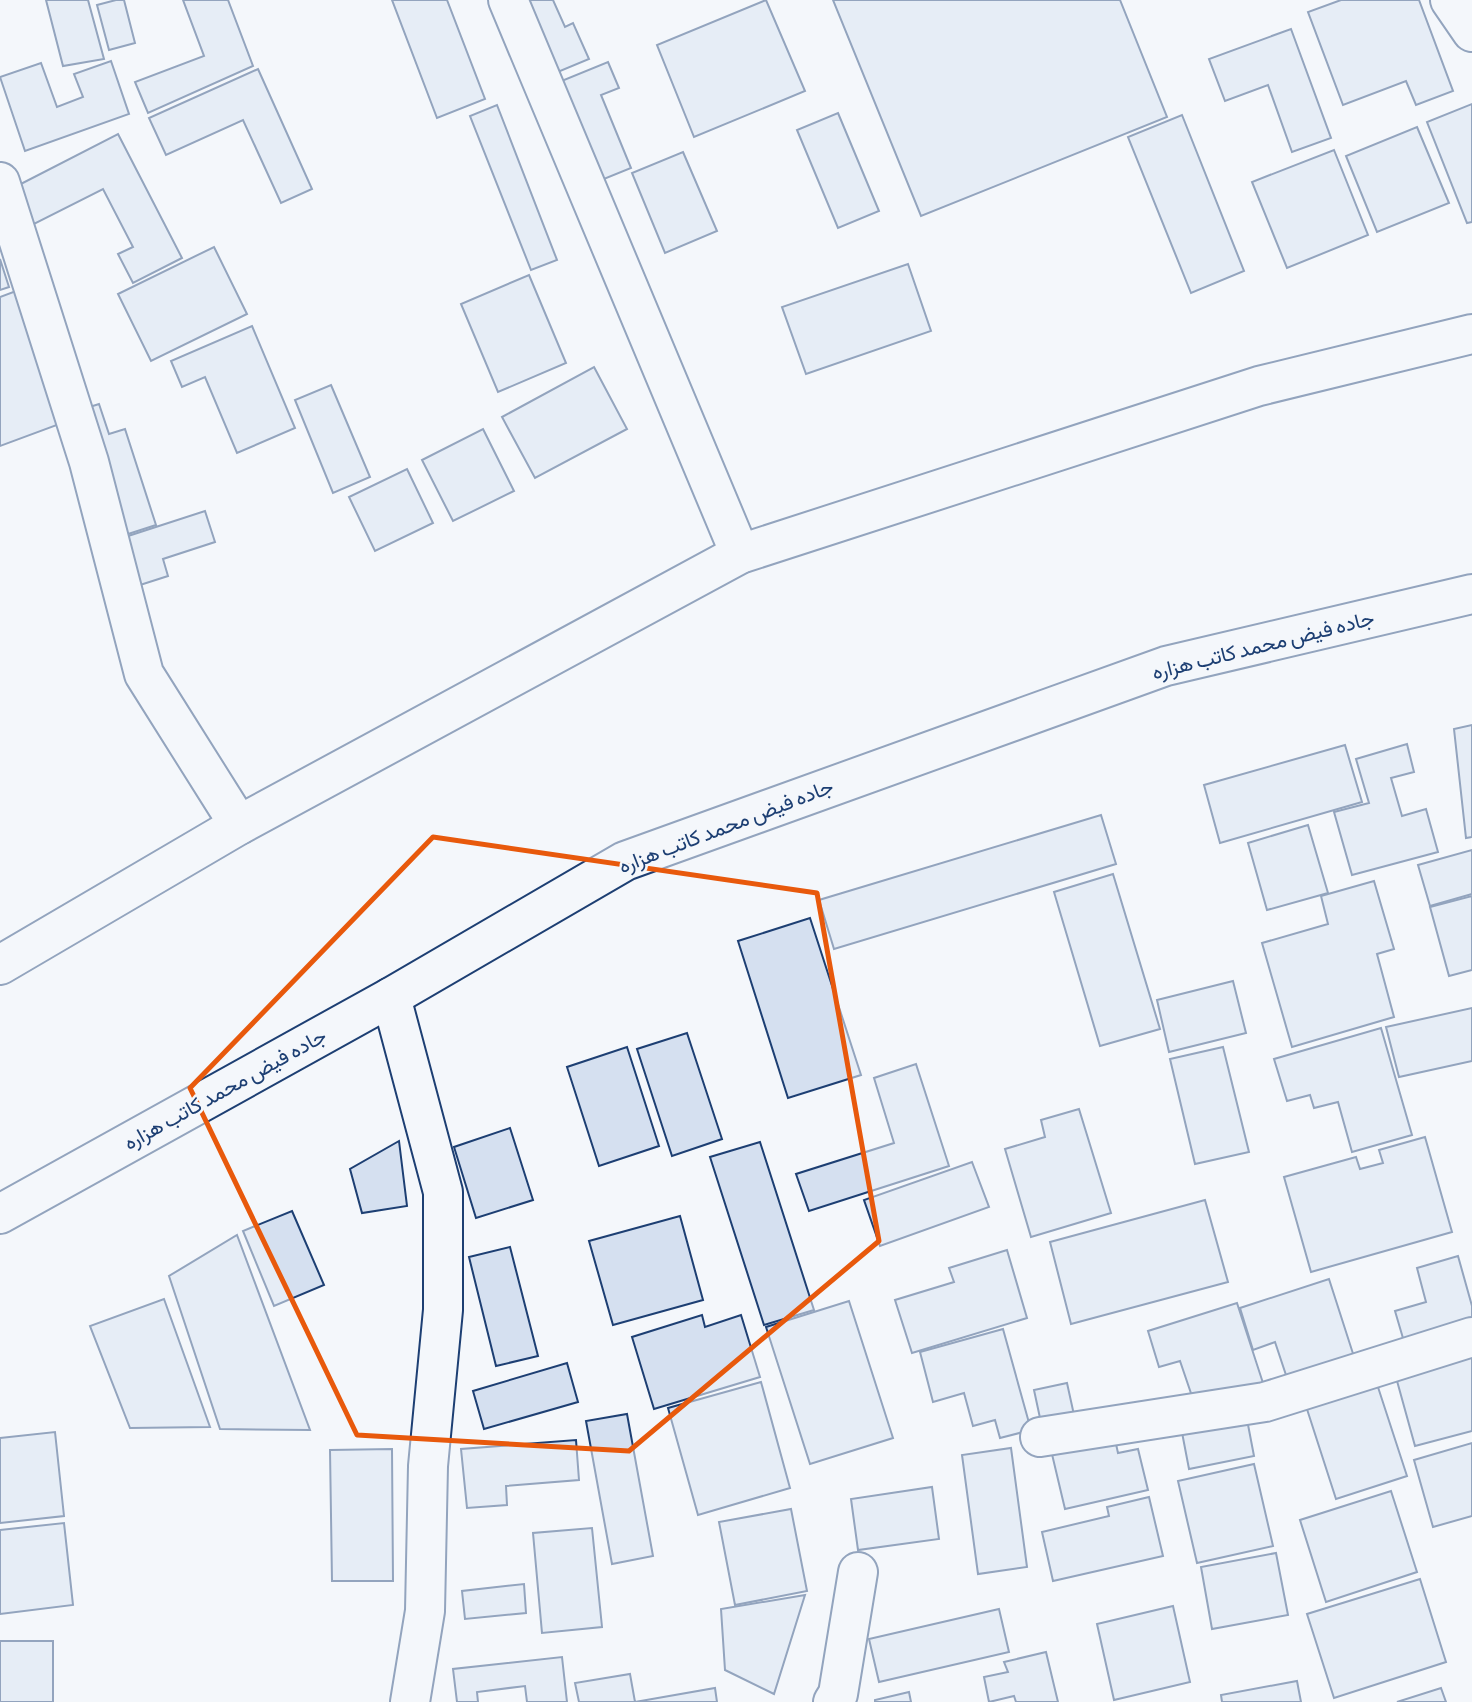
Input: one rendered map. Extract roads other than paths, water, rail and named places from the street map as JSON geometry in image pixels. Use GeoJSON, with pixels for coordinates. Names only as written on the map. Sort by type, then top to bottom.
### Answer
{"type":"FeatureCollection","features":[{"type":"Feature","properties":{"kind":"main road"},"geometry":{"type":"LineString","coordinates":[[508,0],[740,554]]}},
{"type":"Feature","properties":{"kind":"main road"},"geometry":{"type":"LineString","coordinates":[[1450,0],[1472,32]]}},
{"type":"Feature","properties":{"kind":"main road"},"geometry":{"type":"LineString","coordinates":[[0,182],[89,462],[145,674],[239,825]]}},
{"type":"Feature","properties":{"kind":"main road"},"geometry":{"type":"LineString","coordinates":[[0,965],[239,825],[740,554],[1259,386],[1472,334]]}},
{"type":"Feature","properties":{"kind":"main road","name":"جاده فیض محمد کاتب هزاره"},"geometry":{"type":"LineString","coordinates":[[0,1214],[391,997],[625,861],[1166,666],[1472,594]]}},
{"type":"Feature","properties":{"kind":"main road"},"geometry":{"type":"LineString","coordinates":[[391,997],[443,1192],[443,1310],[428,1466],[425,1611],[410,1702]]}},
{"type":"Feature","properties":{"kind":"main road"},"geometry":{"type":"LineString","coordinates":[[1040,1437],[1265,1402],[1472,1336]]}},
{"type":"Feature","properties":{"kind":"main road"},"geometry":{"type":"LineString","coordinates":[[833,1702],[838,1694],[858,1572]]}}]}
